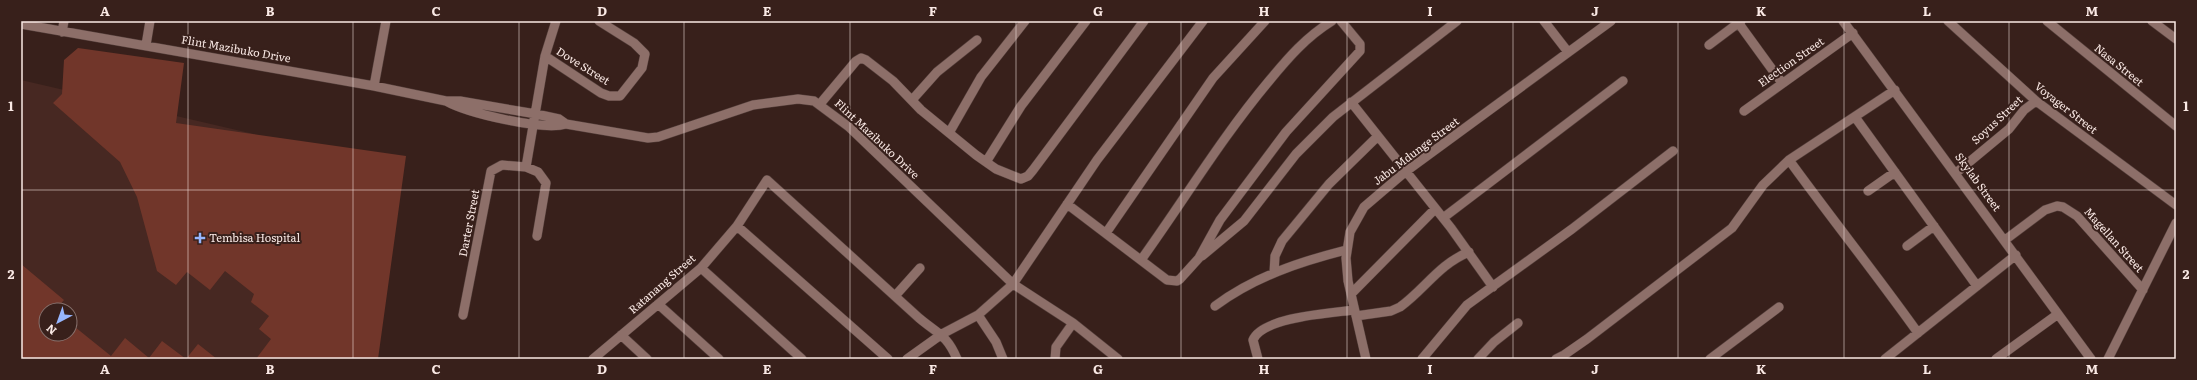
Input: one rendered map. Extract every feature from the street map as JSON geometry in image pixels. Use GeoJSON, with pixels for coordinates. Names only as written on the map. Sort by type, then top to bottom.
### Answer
{"type":"FeatureCollection","features":[{"type":"Feature","properties":{"kind":"street"},"geometry":{"type":"LineString","coordinates":[[62,32],[64,21]]}},
{"type":"Feature","properties":{"kind":"street"},"geometry":{"type":"LineString","coordinates":[[146,45],[150,21]]}},
{"type":"Feature","properties":{"kind":"street"},"geometry":{"type":"LineString","coordinates":[[374,86],[386,21]]}},
{"type":"Feature","properties":{"kind":"street"},"geometry":{"type":"LineString","coordinates":[[526,167],[545,56],[556,21]]}},
{"type":"Feature","properties":{"kind":"street","name":"Dove Street"},"geometry":{"type":"LineString","coordinates":[[545,56],[601,92],[609,96],[620,96],[642,68],[645,54],[634,43],[599,21]]}},
{"type":"Feature","properties":{"kind":"street"},"geometry":{"type":"LineString","coordinates":[[948,133],[985,71],[1026,21]]}},
{"type":"Feature","properties":{"kind":"street"},"geometry":{"type":"LineString","coordinates":[[986,162],[1022,106],[1086,21]]}},
{"type":"Feature","properties":{"kind":"street"},"geometry":{"type":"LineString","coordinates":[[820,104],[851,66],[861,58],[866,60],[893,82],[948,133],[986,162],[1021,179],[1028,176],[1144,21]]}},
{"type":"Feature","properties":{"kind":"street"},"geometry":{"type":"LineString","coordinates":[[907,359],[942,334],[978,315],[1013,284],[1106,148],[1203,21]]}},
{"type":"Feature","properties":{"kind":"street"},"geometry":{"type":"LineString","coordinates":[[1106,233],[1210,83],[1265,21]]}},
{"type":"Feature","properties":{"kind":"street"},"geometry":{"type":"LineString","coordinates":[[1141,260],[1240,116],[1295,51],[1314,33],[1332,21]]}},
{"type":"Feature","properties":{"kind":"street"},"geometry":{"type":"LineString","coordinates":[[1199,258],[1220,220],[1272,150],[1306,109],[1360,51],[1360,44],[1342,21]]}},
{"type":"Feature","properties":{"kind":"street"},"geometry":{"type":"LineString","coordinates":[[1067,204],[1167,280],[1172,281],[1180,279],[1199,258],[1244,221],[1304,145],[1351,102],[1457,21]]}},
{"type":"Feature","properties":{"kind":"street"},"geometry":{"type":"LineString","coordinates":[[1544,21],[1568,52]]}},
{"type":"Feature","properties":{"kind":"street","name":"Jabu Mdunge Street"},"geometry":{"type":"LineString","coordinates":[[1366,359],[1346,269],[1346,250],[1353,224],[1364,207],[1405,172],[1610,21]]}},
{"type":"Feature","properties":{"kind":"street","name":"Skylab Street"},"geometry":{"type":"LineString","coordinates":[[1844,21],[2091,359]]}},
{"type":"Feature","properties":{"kind":"street","name":"Voyager Street"},"geometry":{"type":"LineString","coordinates":[[1948,21],[2036,101],[2176,205]]}},
{"type":"Feature","properties":{"kind":"street","name":"Nasa Street"},"geometry":{"type":"LineString","coordinates":[[2047,21],[2176,126]]}},
{"type":"Feature","properties":{"kind":"street"},"geometry":{"type":"LineString","coordinates":[[2152,21],[2176,39]]}},
{"type":"Feature","properties":{"kind":"street"},"geometry":{"type":"LineString","coordinates":[[1709,45],[1739,22],[1782,83]]}},
{"type":"Feature","properties":{"kind":"street","name":"Flint Mazibuko Drive"},"geometry":{"type":"LineString","coordinates":[[21,24],[374,86],[446,101],[466,102],[536,114],[559,119],[566,124],[648,138],[658,137],[753,105],[798,99],[810,100],[820,104],[849,128],[1013,284],[1073,323],[1118,359]]}},
{"type":"Feature","properties":{"kind":"street","name":"Election Street"},"geometry":{"type":"LineString","coordinates":[[1744,111],[1853,33]]}},
{"type":"Feature","properties":{"kind":"street"},"geometry":{"type":"LineString","coordinates":[[912,100],[937,72],[977,40]]}},
{"type":"Feature","properties":{"kind":"street"},"geometry":{"type":"LineString","coordinates":[[1443,218],[1623,81]]}},
{"type":"Feature","properties":{"kind":"street"},"geometry":{"type":"LineString","coordinates":[[1556,359],[1587,339],[1732,228],[1763,184],[1789,160],[1895,90]]}},
{"type":"Feature","properties":{"kind":"street","name":"Flint Mazibuko Drive"},"geometry":{"type":"LineString","coordinates":[[446,101],[454,106],[534,125],[558,127],[566,124]]}},
{"type":"Feature","properties":{"kind":"street","name":"Soyus Street"},"geometry":{"type":"LineString","coordinates":[[1956,173],[2009,129],[2024,110],[2036,101]]}},
{"type":"Feature","properties":{"kind":"street"},"geometry":{"type":"LineString","coordinates":[[1351,102],[1469,252],[1492,287]]}},
{"type":"Feature","properties":{"kind":"street"},"geometry":{"type":"LineString","coordinates":[[1855,117],[1977,286]]}},
{"type":"Feature","properties":{"kind":"street"},"geometry":{"type":"LineString","coordinates":[[1274,273],[1275,256],[1282,241],[1329,184],[1378,136]]}},
{"type":"Feature","properties":{"kind":"street"},"geometry":{"type":"LineString","coordinates":[[1422,359],[1467,305],[1674,151]]}},
{"type":"Feature","properties":{"kind":"street"},"geometry":{"type":"LineString","coordinates":[[1789,160],[1837,226],[1865,258],[1918,333]]}},
{"type":"Feature","properties":{"kind":"street","name":"Darter Street"},"geometry":{"type":"LineString","coordinates":[[463,315],[491,171],[502,165],[526,167],[538,172],[546,183],[537,236]]}},
{"type":"Feature","properties":{"kind":"street"},"geometry":{"type":"LineString","coordinates":[[1868,192],[1895,172]]}},
{"type":"Feature","properties":{"kind":"street","name":"Ratanang Street"},"geometry":{"type":"LineString","coordinates":[[593,359],[701,268],[737,226],[767,180],[895,296]]}},
{"type":"Feature","properties":{"kind":"street","name":"Magellan Street"},"geometry":{"type":"LineString","coordinates":[[2005,240],[2045,210],[2057,206],[2063,207],[2077,216],[2143,290]]}},
{"type":"Feature","properties":{"kind":"street"},"geometry":{"type":"LineString","coordinates":[[1351,294],[1435,209]]}},
{"type":"Feature","properties":{"kind":"street"},"geometry":{"type":"LineString","coordinates":[[2108,359],[2176,223]]}},
{"type":"Feature","properties":{"kind":"street"},"geometry":{"type":"LineString","coordinates":[[737,226],[888,359]]}},
{"type":"Feature","properties":{"kind":"street"},"geometry":{"type":"LineString","coordinates":[[1907,246],[1934,226]]}},
{"type":"Feature","properties":{"kind":"street"},"geometry":{"type":"LineString","coordinates":[[1215,306],[1245,285],[1319,257],[1346,250]]}},
{"type":"Feature","properties":{"kind":"street"},"geometry":{"type":"LineString","coordinates":[[1258,359],[1253,340],[1260,331],[1302,317],[1392,311],[1400,307],[1444,266],[1456,257],[1469,252]]}},
{"type":"Feature","properties":{"kind":"street"},"geometry":{"type":"LineString","coordinates":[[1885,359],[2016,255]]}},
{"type":"Feature","properties":{"kind":"street"},"geometry":{"type":"LineString","coordinates":[[701,268],[802,359]]}},
{"type":"Feature","properties":{"kind":"street"},"geometry":{"type":"LineString","coordinates":[[920,268],[895,296],[929,326],[942,334],[949,342],[957,359]]}},
{"type":"Feature","properties":{"kind":"street"},"geometry":{"type":"LineString","coordinates":[[658,304],[719,359]]}},
{"type":"Feature","properties":{"kind":"street"},"geometry":{"type":"LineString","coordinates":[[1710,359],[1779,307]]}},
{"type":"Feature","properties":{"kind":"street"},"geometry":{"type":"LineString","coordinates":[[1996,359],[2008,356],[2058,314]]}},
{"type":"Feature","properties":{"kind":"street"},"geometry":{"type":"LineString","coordinates":[[978,315],[996,342],[1003,359]]}},
{"type":"Feature","properties":{"kind":"street"},"geometry":{"type":"LineString","coordinates":[[1055,359],[1056,347],[1073,323]]}},
{"type":"Feature","properties":{"kind":"street"},"geometry":{"type":"LineString","coordinates":[[1478,359],[1494,342],[1518,323]]}},
{"type":"Feature","properties":{"kind":"street"},"geometry":{"type":"LineString","coordinates":[[621,336],[647,359]]}},
{"type":"Feature","properties":{"kind":"shaded area"},"geometry":{"type":"Polygon","coordinates":[[[78,48],[184,63],[176,123],[406,156],[378,359],[256,359],[271,339],[259,329],[269,316],[251,302],[254,294],[225,271],[210,290],[187,272],[176,285],[157,271],[137,197],[120,162],[53,103],[62,94],[64,60],[78,48]]]}},
{"type":"Feature","properties":{"kind":"shaded area","name":"Tembisa Hospital"},"geometry":{"type":"Polygon","coordinates":[[[21,80],[391,166],[360,359],[21,359],[21,80]]]}},
{"type":"Feature","properties":{"kind":"shaded area"},"geometry":{"type":"Polygon","coordinates":[[[21,264],[64,300],[62,302],[38,302],[38,342],[78,342],[78,329],[111,356],[125,338],[149,358],[162,341],[186,359],[21,359],[21,264]]]}},
{"type":"Feature","properties":{"kind":"shaded area"},"geometry":{"type":"Polygon","coordinates":[[[198,344],[217,359],[186,359],[198,344]]]}},
{"type":"Feature","properties":{"kind":"place","name":"Tembisa Hospital"},"geometry":{"type":"Point","coordinates":[200,238]}}]}
